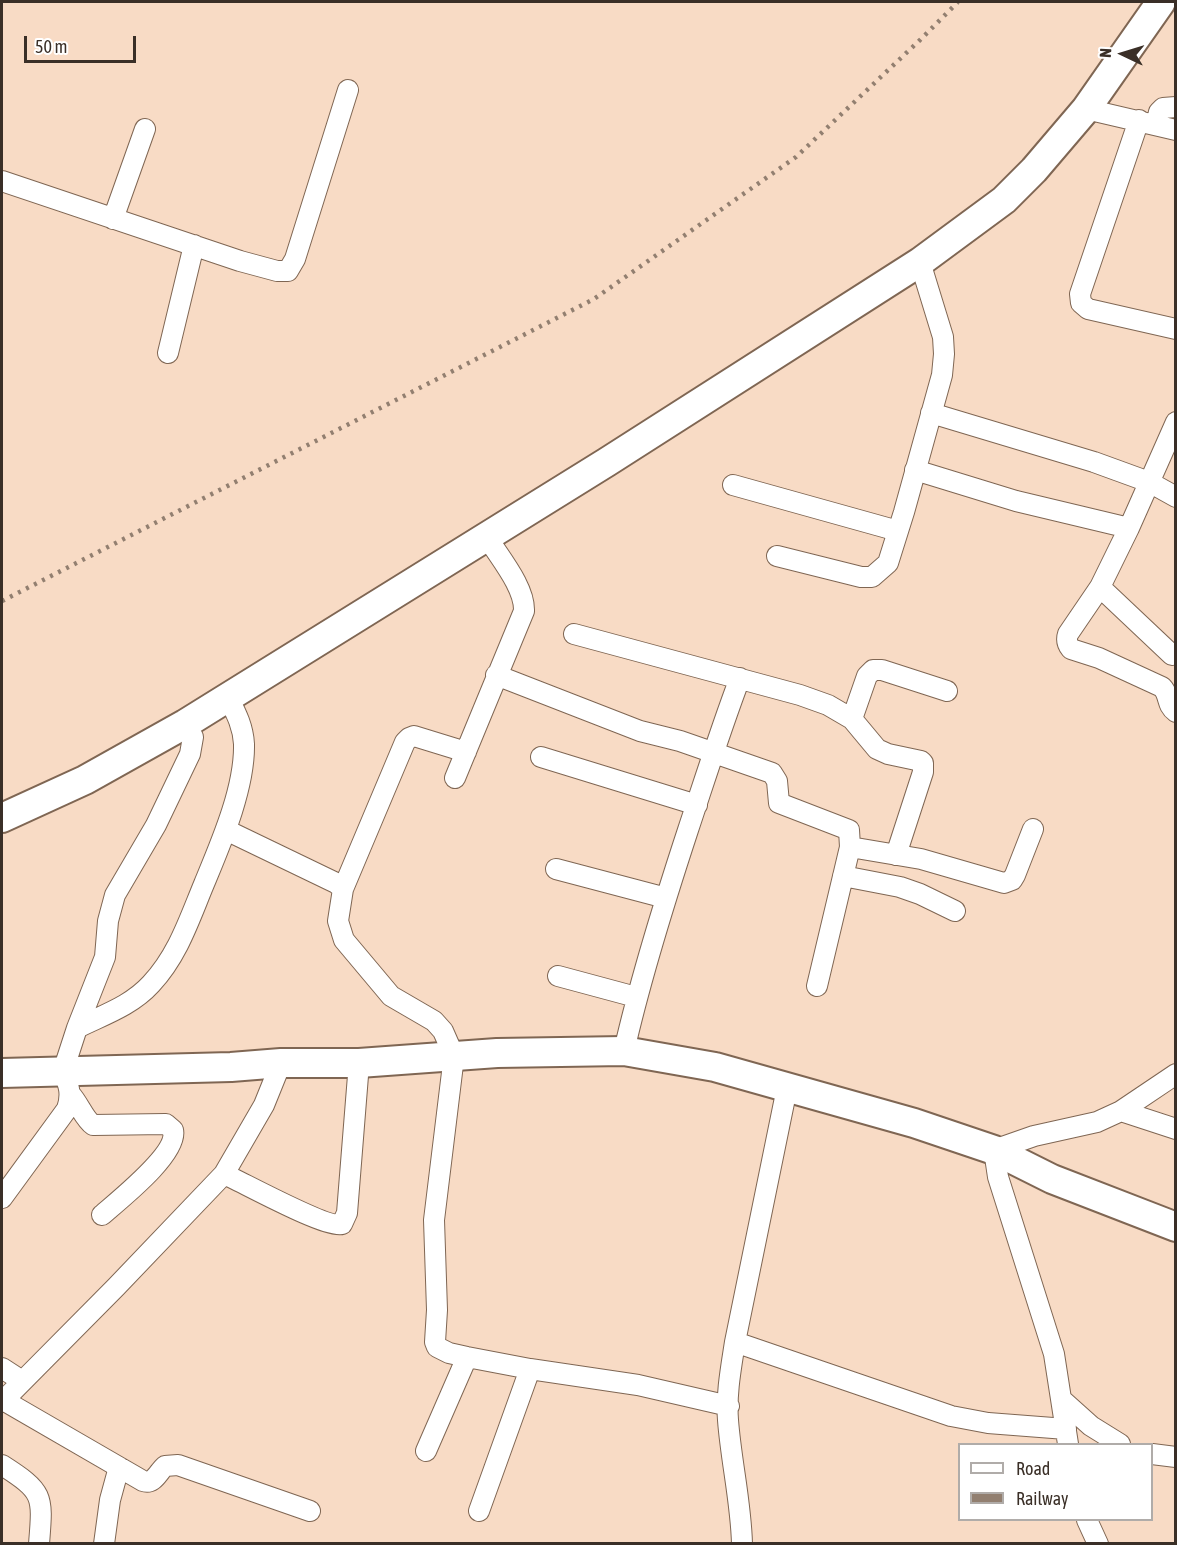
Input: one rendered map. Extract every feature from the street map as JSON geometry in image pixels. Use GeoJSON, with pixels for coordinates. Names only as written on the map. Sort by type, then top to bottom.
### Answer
{"type":"FeatureCollection","features":[{"type":"Feature","properties":{"kind":"highway"},"geometry":{"type":"LineString","coordinates":[[2,818],[85,780],[185,724],[607,462],[920,262],[1005,200],[1034,170],[1086,109],[1161,2]]}},
{"type":"Feature","properties":{"kind":"highway"},"geometry":{"type":"LineString","coordinates":[[2,1073],[67,1083],[281,1063],[359,1064],[454,1056],[561,1051],[624,1051],[715,1067],[914,1123],[994,1150],[1052,1179],[1176,1227]]}},
{"type":"Feature","properties":{"kind":"street"},"geometry":{"type":"LineString","coordinates":[[2,182],[277,271],[288,271],[295,259],[348,90]]}},
{"type":"Feature","properties":{"kind":"street"},"geometry":{"type":"LineString","coordinates":[[1176,107],[1163,108],[1147,123],[1080,294],[1081,303],[1088,309],[1176,329]]}},
{"type":"Feature","properties":{"kind":"street"},"geometry":{"type":"LineString","coordinates":[[1086,109],[1176,130]]}},
{"type":"Feature","properties":{"kind":"street"},"geometry":{"type":"LineString","coordinates":[[113,219],[145,129]]}},
{"type":"Feature","properties":{"kind":"street"},"geometry":{"type":"LineString","coordinates":[[168,353],[194,245]]}},
{"type":"Feature","properties":{"kind":"street"},"geometry":{"type":"LineString","coordinates":[[777,556],[861,577],[872,577],[888,563],[942,375],[944,354],[942,337],[920,262]]}},
{"type":"Feature","properties":{"kind":"street"},"geometry":{"type":"LineString","coordinates":[[931,413],[1094,462],[1149,482],[1176,497]]}},
{"type":"Feature","properties":{"kind":"street"},"geometry":{"type":"LineString","coordinates":[[1176,422],[1129,528],[1100,586],[1066,638],[1071,649],[1099,658],[1162,687],[1167,693],[1169,706],[1176,712]]}},
{"type":"Feature","properties":{"kind":"street"},"geometry":{"type":"LineString","coordinates":[[915,470],[1016,501],[1129,528]]}},
{"type":"Feature","properties":{"kind":"street"},"geometry":{"type":"LineString","coordinates":[[733,484],[898,531]]}},
{"type":"Feature","properties":{"kind":"street"},"geometry":{"type":"LineString","coordinates":[[455,778],[496,675],[522,618],[524,603],[519,588],[487,537]]}},
{"type":"Feature","properties":{"kind":"street"},"geometry":{"type":"LineString","coordinates":[[1100,586],[1172,655]]}},
{"type":"Feature","properties":{"kind":"street"},"geometry":{"type":"LineString","coordinates":[[574,634],[800,694],[828,705],[852,719],[877,749],[923,763],[923,772],[896,855]]}},
{"type":"Feature","properties":{"kind":"street"},"geometry":{"type":"LineString","coordinates":[[852,719],[867,676],[873,670],[882,670],[947,691]]}},
{"type":"Feature","properties":{"kind":"street"},"geometry":{"type":"LineString","coordinates":[[496,675],[640,731],[669,737],[772,773],[777,781],[779,803],[844,827],[850,834],[850,847],[817,986]]}},
{"type":"Feature","properties":{"kind":"street"},"geometry":{"type":"LineString","coordinates":[[624,1051],[636,997],[666,898],[713,751],[740,678]]}},
{"type":"Feature","properties":{"kind":"street"},"geometry":{"type":"LineString","coordinates":[[77,1028],[135,999],[166,968],[183,936],[226,830],[242,770],[244,745],[242,723],[228,697]]}},
{"type":"Feature","properties":{"kind":"street"},"geometry":{"type":"LineString","coordinates":[[2,1198],[67,1109],[67,1083],[77,1028],[105,957],[108,921],[115,895],[156,825],[190,754],[193,737],[185,724]]}},
{"type":"Feature","properties":{"kind":"street"},"geometry":{"type":"LineString","coordinates":[[466,752],[414,736],[405,742],[343,889],[338,921],[344,940],[391,996],[434,1021],[444,1031],[454,1056],[434,1220],[437,1310],[435,1342],[437,1347],[467,1357],[638,1385],[729,1406]]}},
{"type":"Feature","properties":{"kind":"street"},"geometry":{"type":"LineString","coordinates":[[541,757],[697,805]]}},
{"type":"Feature","properties":{"kind":"street"},"geometry":{"type":"LineString","coordinates":[[850,847],[921,859],[1004,883],[1012,880],[1015,875],[1033,829]]}},
{"type":"Feature","properties":{"kind":"street"},"geometry":{"type":"LineString","coordinates":[[226,830],[326,878],[343,889]]}},
{"type":"Feature","properties":{"kind":"street"},"geometry":{"type":"LineString","coordinates":[[556,869],[666,898]]}},
{"type":"Feature","properties":{"kind":"street"},"geometry":{"type":"LineString","coordinates":[[843,876],[900,887],[955,911]]}},
{"type":"Feature","properties":{"kind":"street"},"geometry":{"type":"LineString","coordinates":[[558,976],[636,997]]}},
{"type":"Feature","properties":{"kind":"street"},"geometry":{"type":"LineString","coordinates":[[281,1063],[258,1115],[224,1174],[2,1401],[148,1483],[165,1466],[178,1465],[310,1511]]}},
{"type":"Feature","properties":{"kind":"street"},"geometry":{"type":"LineString","coordinates":[[224,1174],[311,1217],[332,1224],[342,1224],[347,1213],[359,1064]]}},
{"type":"Feature","properties":{"kind":"street"},"geometry":{"type":"LineString","coordinates":[[735,1342],[951,1416],[1067,1437],[1053,1354],[998,1177],[994,1150],[1034,1136],[1097,1122],[1121,1111],[1176,1074]]}},
{"type":"Feature","properties":{"kind":"street"},"geometry":{"type":"LineString","coordinates":[[67,1083],[89,1123],[93,1125],[166,1124],[173,1130],[175,1136],[158,1163],[102,1215]]}},
{"type":"Feature","properties":{"kind":"street"},"geometry":{"type":"LineString","coordinates":[[742,1544],[741,1516],[728,1419],[729,1383],[735,1342],[787,1088]]}},
{"type":"Feature","properties":{"kind":"street"},"geometry":{"type":"LineString","coordinates":[[1121,1111],[1176,1129]]}},
{"type":"Feature","properties":{"kind":"street"},"geometry":{"type":"LineString","coordinates":[[426,1451],[467,1357]]}},
{"type":"Feature","properties":{"kind":"street"},"geometry":{"type":"LineString","coordinates":[[2,1368],[22,1381]]}},
{"type":"Feature","properties":{"kind":"street"},"geometry":{"type":"LineString","coordinates":[[479,1511],[530,1369]]}},
{"type":"Feature","properties":{"kind":"street"},"geometry":{"type":"LineString","coordinates":[[1062,1400],[1091,1426],[1118,1443]]}},
{"type":"Feature","properties":{"kind":"street"},"geometry":{"type":"LineString","coordinates":[[1153,1454],[1176,1457]]}},
{"type":"Feature","properties":{"kind":"street"},"geometry":{"type":"LineString","coordinates":[[2,1465],[22,1478],[38,1494],[42,1507],[39,1544]]}},
{"type":"Feature","properties":{"kind":"street"},"geometry":{"type":"LineString","coordinates":[[104,1544],[110,1500],[118,1467]]}},
{"type":"Feature","properties":{"kind":"street"},"geometry":{"type":"LineString","coordinates":[[1087,1521],[1098,1544]]}},
{"type":"Feature","properties":{"kind":"railway"},"geometry":{"type":"LineString","coordinates":[[2,601],[594,299],[796,157],[958,2]]}}]}
